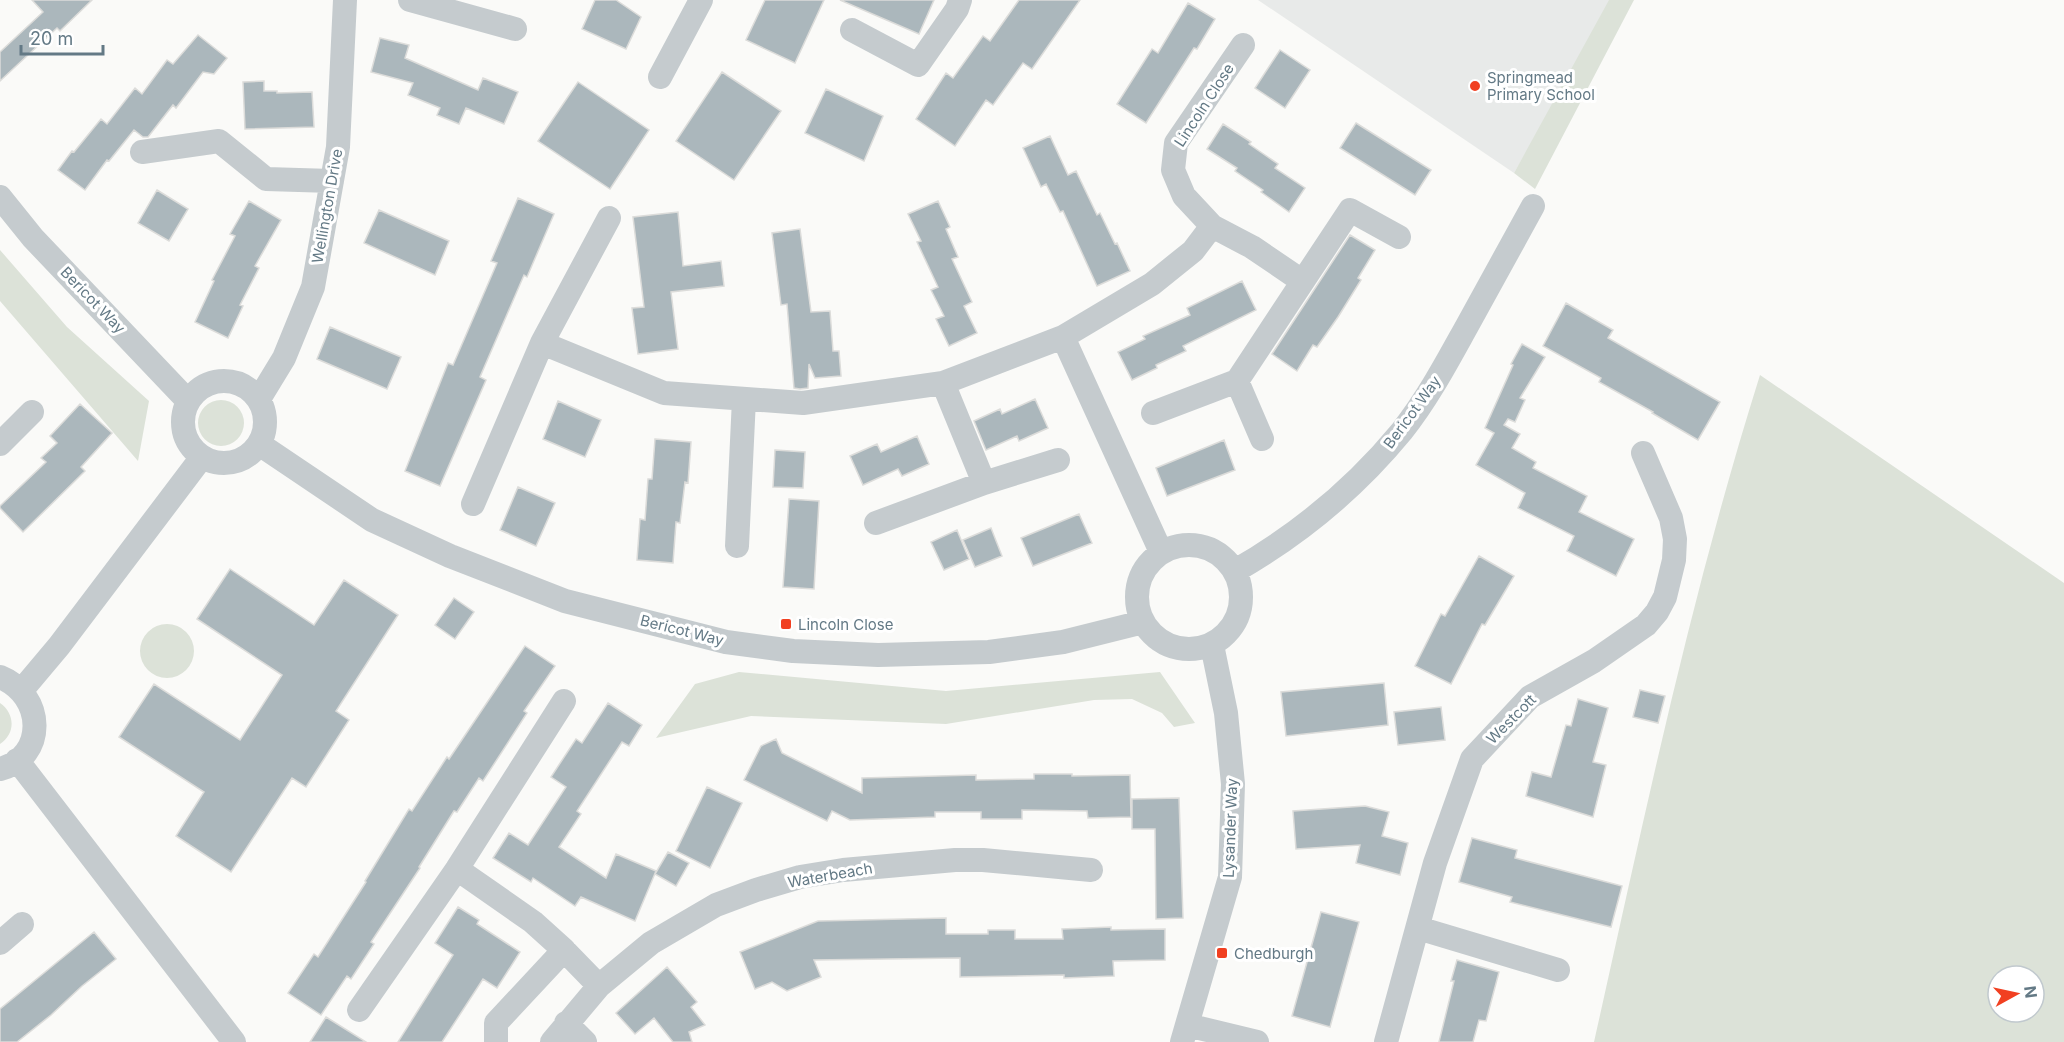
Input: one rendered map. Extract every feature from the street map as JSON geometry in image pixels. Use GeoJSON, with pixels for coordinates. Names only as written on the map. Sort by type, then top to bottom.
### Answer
{"type":"FeatureCollection","features":[{"type":"Feature","properties":{"kind":"street","name":"Wellington Drive"},"geometry":{"type":"LineString","coordinates":[[259,399],[284,357],[313,287],[338,147],[345,0]]}},
{"type":"Feature","properties":{"kind":"street"},"geometry":{"type":"LineString","coordinates":[[410,0],[515,29]]}},
{"type":"Feature","properties":{"kind":"street"},"geometry":{"type":"LineString","coordinates":[[660,77],[701,0]]}},
{"type":"Feature","properties":{"kind":"street"},"geometry":{"type":"LineString","coordinates":[[852,30],[918,66],[957,9],[960,0]]}},
{"type":"Feature","properties":{"kind":"street","name":"Lincoln Close"},"geometry":{"type":"LineString","coordinates":[[1243,45],[1176,143],[1173,170],[1184,196],[1212,226],[1252,247],[1302,282]]}},
{"type":"Feature","properties":{"kind":"street"},"geometry":{"type":"LineString","coordinates":[[142,152],[219,141],[266,179],[332,181]]}},
{"type":"Feature","properties":{"kind":"street","name":"Bericot Way"},"geometry":{"type":"LineString","coordinates":[[0,197],[33,238],[188,401]]}},
{"type":"Feature","properties":{"kind":"street","name":"Bericot Way"},"geometry":{"type":"LineString","coordinates":[[1235,571],[1290,535],[1337,499],[1371,466],[1403,429],[1435,384],[1533,206]]}},
{"type":"Feature","properties":{"kind":"street"},"geometry":{"type":"LineString","coordinates":[[1153,412],[1237,381],[1350,210],[1400,237]]}},
{"type":"Feature","properties":{"kind":"street"},"geometry":{"type":"LineString","coordinates":[[473,504],[542,343],[609,218]]}},
{"type":"Feature","properties":{"kind":"street"},"geometry":{"type":"LineString","coordinates":[[542,343],[664,393],[803,403],[943,383],[1063,337],[1152,284],[1193,251],[1212,226]]}},
{"type":"Feature","properties":{"kind":"street"},"geometry":{"type":"LineString","coordinates":[[1063,337],[1161,552]]}},
{"type":"Feature","properties":{"kind":"street"},"geometry":{"type":"LineString","coordinates":[[223,380],[237,382],[249,389],[259,399],[266,421],[259,444],[251,453],[239,460],[227,463],[214,462],[202,456],[193,448],[184,431],[184,413],[188,401],[198,390],[209,383],[223,380]]}},
{"type":"Feature","properties":{"kind":"street"},"geometry":{"type":"LineString","coordinates":[[1237,381],[1262,439]]}},
{"type":"Feature","properties":{"kind":"street"},"geometry":{"type":"LineString","coordinates":[[943,383],[984,483]]}},
{"type":"Feature","properties":{"kind":"street"},"geometry":{"type":"LineString","coordinates":[[737,546],[744,399]]}},
{"type":"Feature","properties":{"kind":"street"},"geometry":{"type":"LineString","coordinates":[[0,444],[32,412]]}},
{"type":"Feature","properties":{"kind":"street","name":"Bericot Way"},"geometry":{"type":"LineString","coordinates":[[259,444],[372,520],[450,556],[565,601],[726,642],[793,651],[878,655],[989,652],[1063,642],[1143,622]]}},
{"type":"Feature","properties":{"kind":"street","name":"Westcott"},"geometry":{"type":"LineString","coordinates":[[1386,1042],[1435,864],[1472,759],[1530,697],[1594,661],[1646,625],[1657,612],[1665,597],[1674,560],[1675,539],[1671,518],[1643,453]]}},
{"type":"Feature","properties":{"kind":"street"},"geometry":{"type":"LineString","coordinates":[[22,690],[59,646],[202,456]]}},
{"type":"Feature","properties":{"kind":"street"},"geometry":{"type":"LineString","coordinates":[[876,523],[984,483],[1058,460]]}},
{"type":"Feature","properties":{"kind":"street"},"geometry":{"type":"LineString","coordinates":[[1194,544],[1210,548],[1224,557],[1235,571],[1241,587],[1242,604],[1236,621],[1226,635],[1212,645],[1197,649],[1180,649],[1165,644],[1143,622],[1137,607],[1137,591],[1141,576],[1149,563],[1161,552],[1177,545],[1194,544]]}},
{"type":"Feature","properties":{"kind":"street","name":"Lysander Way"},"geometry":{"type":"LineString","coordinates":[[1185,1034],[1230,877],[1233,784],[1226,713],[1212,645]]}},
{"type":"Feature","properties":{"kind":"street"},"geometry":{"type":"LineString","coordinates":[[0,677],[22,690],[30,703],[34,718],[33,734],[28,748],[9,764],[234,1042]]}},
{"type":"Feature","properties":{"kind":"street"},"geometry":{"type":"LineString","coordinates":[[359,1010],[457,869],[564,701]]}},
{"type":"Feature","properties":{"kind":"street","name":"Waterbeach"},"geometry":{"type":"LineString","coordinates":[[552,1042],[599,986],[651,943],[716,905],[800,878],[843,870],[955,860],[983,860],[1091,870]]}},
{"type":"Feature","properties":{"kind":"street"},"geometry":{"type":"LineString","coordinates":[[457,869],[533,922],[599,986]]}},
{"type":"Feature","properties":{"kind":"street"},"geometry":{"type":"LineString","coordinates":[[0,943],[22,924]]}},
{"type":"Feature","properties":{"kind":"street"},"geometry":{"type":"LineString","coordinates":[[1418,928],[1558,970]]}},
{"type":"Feature","properties":{"kind":"street"},"geometry":{"type":"LineString","coordinates":[[496,1042],[496,1023],[564,950]]}},
{"type":"Feature","properties":{"kind":"street"},"geometry":{"type":"LineString","coordinates":[[566,1023],[585,1042]]}},
{"type":"Feature","properties":{"kind":"street"},"geometry":{"type":"LineString","coordinates":[[1185,1034],[1257,1042]]}},
{"type":"Feature","properties":{"kind":"shaded area","name":"Springmead Primary School"},"geometry":{"type":"Polygon","coordinates":[[[1258,0],[1615,0],[1514,173],[1258,0]]]}},
{"type":"Feature","properties":{"kind":"shaded area"},"geometry":{"type":"Polygon","coordinates":[[[1609,0],[1634,0],[1535,189],[1514,173],[1609,0]]]}},
{"type":"Feature","properties":{"kind":"shaded area"},"geometry":{"type":"Polygon","coordinates":[[[0,250],[67,327],[149,401],[138,461],[0,301],[0,250]]]}},
{"type":"Feature","properties":{"kind":"shaded area"},"geometry":{"type":"Polygon","coordinates":[[[1760,375],[2064,583],[2064,1042],[1594,1042],[1670,707],[1712,540],[1760,375]]]}},
{"type":"Feature","properties":{"kind":"shaded area"},"geometry":{"type":"Polygon","coordinates":[[[221,400],[237,407],[244,423],[237,439],[221,446],[205,439],[198,423],[205,407],[221,400]]]}},
{"type":"Feature","properties":{"kind":"shaded area"},"geometry":{"type":"Polygon","coordinates":[[[162,624],[172,624],[182,628],[190,636],[194,651],[190,666],[182,674],[172,678],[162,678],[152,674],[144,666],[140,656],[140,646],[144,636],[152,628],[162,624]]]}},
{"type":"Feature","properties":{"kind":"shaded area"},"geometry":{"type":"Polygon","coordinates":[[[739,672],[946,691],[1160,672],[1195,723],[1174,727],[1162,713],[1132,699],[1094,700],[946,724],[751,716],[656,738],[695,684],[739,672]]]}},
{"type":"Feature","properties":{"kind":"shaded area"},"geometry":{"type":"Polygon","coordinates":[[[0,703],[9,712],[12,724],[9,735],[0,744],[0,703]]]}},
{"type":"Feature","properties":{"kind":"building"},"geometry":{"type":"Polygon","coordinates":[[[32,0],[92,0],[60,31],[57,28],[0,81],[0,52],[43,12],[32,0]]]}},
{"type":"Feature","properties":{"kind":"building"},"geometry":{"type":"Polygon","coordinates":[[[595,0],[616,0],[641,17],[626,49],[582,29],[595,0]]]}},
{"type":"Feature","properties":{"kind":"building"},"geometry":{"type":"Polygon","coordinates":[[[765,0],[824,0],[795,63],[746,40],[765,0]]]}},
{"type":"Feature","properties":{"kind":"building"},"geometry":{"type":"Polygon","coordinates":[[[840,0],[934,0],[919,34],[840,0]]]}},
{"type":"Feature","properties":{"kind":"building"},"geometry":{"type":"Polygon","coordinates":[[[1019,0],[1080,0],[1032,69],[1023,63],[993,105],[986,100],[955,146],[916,119],[946,73],[953,78],[983,36],[990,41],[1019,0]]]}},
{"type":"Feature","properties":{"kind":"building"},"geometry":{"type":"Polygon","coordinates":[[[1188,3],[1215,19],[1146,123],[1117,104],[1152,49],[1158,53],[1188,3]]]}},
{"type":"Feature","properties":{"kind":"building"},"geometry":{"type":"Polygon","coordinates":[[[198,35],[227,58],[214,74],[203,72],[176,108],[173,105],[148,137],[143,137],[134,130],[109,161],[107,160],[85,190],[58,170],[101,119],[107,124],[135,88],[142,94],[167,60],[173,64],[198,35]]]}},
{"type":"Feature","properties":{"kind":"building"},"geometry":{"type":"Polygon","coordinates":[[[380,38],[409,45],[405,58],[478,90],[483,78],[518,92],[504,124],[466,108],[459,124],[437,115],[440,108],[408,95],[413,83],[371,72],[380,38]]]}},
{"type":"Feature","properties":{"kind":"building"},"geometry":{"type":"Polygon","coordinates":[[[1280,50],[1310,70],[1285,108],[1255,88],[1280,50]]]}},
{"type":"Feature","properties":{"kind":"building"},"geometry":{"type":"Polygon","coordinates":[[[722,72],[781,111],[734,180],[676,141],[722,72]]]}},
{"type":"Feature","properties":{"kind":"building"},"geometry":{"type":"Polygon","coordinates":[[[264,81],[264,91],[312,92],[314,127],[245,129],[243,82],[264,81]]]}},
{"type":"Feature","properties":{"kind":"building"},"geometry":{"type":"Polygon","coordinates":[[[578,82],[649,130],[610,189],[538,141],[578,82]]]}},
{"type":"Feature","properties":{"kind":"building"},"geometry":{"type":"Polygon","coordinates":[[[826,89],[883,116],[864,161],[805,133],[826,89]]]}},
{"type":"Feature","properties":{"kind":"building"},"geometry":{"type":"Polygon","coordinates":[[[1356,123],[1431,170],[1415,195],[1340,148],[1356,123]]]}},
{"type":"Feature","properties":{"kind":"building"},"geometry":{"type":"Polygon","coordinates":[[[1223,124],[1251,142],[1249,144],[1278,164],[1275,168],[1305,188],[1289,212],[1235,171],[1237,168],[1207,149],[1223,124]]]}},
{"type":"Feature","properties":{"kind":"building"},"geometry":{"type":"Polygon","coordinates":[[[1050,136],[1068,175],[1076,171],[1097,215],[1100,213],[1130,271],[1097,286],[1063,211],[1060,212],[1046,184],[1041,187],[1023,148],[1050,136]]]}},
{"type":"Feature","properties":{"kind":"building"},"geometry":{"type":"Polygon","coordinates":[[[157,190],[188,209],[169,241],[138,223],[157,190]]]}},
{"type":"Feature","properties":{"kind":"building"},"geometry":{"type":"Polygon","coordinates":[[[518,198],[554,214],[527,277],[524,275],[480,377],[486,380],[440,486],[405,471],[448,363],[453,365],[497,263],[491,261],[518,198]]]}},
{"type":"Feature","properties":{"kind":"building"},"geometry":{"type":"Polygon","coordinates":[[[249,201],[281,220],[255,266],[259,268],[240,305],[243,306],[228,338],[195,322],[214,281],[212,280],[235,236],[230,234],[249,201]]]}},
{"type":"Feature","properties":{"kind":"building"},"geometry":{"type":"Polygon","coordinates":[[[938,201],[950,227],[946,229],[958,257],[952,259],[972,302],[964,306],[977,333],[949,346],[936,319],[944,316],[931,290],[938,287],[917,242],[921,241],[908,214],[938,201]]]}},
{"type":"Feature","properties":{"kind":"building"},"geometry":{"type":"Polygon","coordinates":[[[379,210],[449,241],[435,275],[364,243],[379,210]]]}},
{"type":"Feature","properties":{"kind":"building"},"geometry":{"type":"Polygon","coordinates":[[[678,212],[683,266],[721,261],[724,286],[671,292],[678,349],[638,354],[632,308],[644,307],[633,217],[678,212]]]}},
{"type":"Feature","properties":{"kind":"building"},"geometry":{"type":"Polygon","coordinates":[[[800,229],[811,312],[830,311],[833,351],[839,351],[841,376],[815,378],[809,364],[808,388],[800,389],[794,388],[787,304],[781,305],[772,233],[800,229]]]}},
{"type":"Feature","properties":{"kind":"building"},"geometry":{"type":"Polygon","coordinates":[[[1350,235],[1375,250],[1358,278],[1361,280],[1338,317],[1317,347],[1313,345],[1297,371],[1272,354],[1350,235]]]}},
{"type":"Feature","properties":{"kind":"building"},"geometry":{"type":"Polygon","coordinates":[[[1242,281],[1256,310],[1183,346],[1186,351],[1156,365],[1157,368],[1132,380],[1118,352],[1145,339],[1143,336],[1190,315],[1187,308],[1242,281]]]}},
{"type":"Feature","properties":{"kind":"building"},"geometry":{"type":"Polygon","coordinates":[[[1566,303],[1613,330],[1608,338],[1720,402],[1698,440],[1599,382],[1601,378],[1543,346],[1566,303]]]}},
{"type":"Feature","properties":{"kind":"building"},"geometry":{"type":"Polygon","coordinates":[[[330,327],[401,357],[387,389],[317,359],[330,327]]]}},
{"type":"Feature","properties":{"kind":"building"},"geometry":{"type":"Polygon","coordinates":[[[1522,344],[1545,357],[1520,398],[1525,400],[1515,422],[1508,419],[1504,425],[1520,434],[1512,448],[1536,462],[1533,468],[1587,496],[1579,512],[1634,539],[1616,576],[1567,551],[1574,536],[1518,508],[1525,493],[1476,465],[1494,433],[1485,428],[1513,365],[1511,364],[1522,344]]]}},
{"type":"Feature","properties":{"kind":"building"},"geometry":{"type":"Polygon","coordinates":[[[1035,399],[1048,428],[1019,441],[1017,436],[986,450],[974,421],[1000,409],[1002,414],[1035,399]]]}},
{"type":"Feature","properties":{"kind":"building"},"geometry":{"type":"Polygon","coordinates":[[[558,401],[601,420],[585,457],[543,439],[558,401]]]}},
{"type":"Feature","properties":{"kind":"building"},"geometry":{"type":"Polygon","coordinates":[[[80,404],[112,433],[81,467],[85,471],[23,532],[0,506],[46,462],[41,458],[57,443],[50,436],[80,404]]]}},
{"type":"Feature","properties":{"kind":"building"},"geometry":{"type":"Polygon","coordinates":[[[917,436],[929,464],[902,476],[898,469],[863,485],[850,456],[877,444],[881,452],[917,436]]]}},
{"type":"Feature","properties":{"kind":"building"},"geometry":{"type":"Polygon","coordinates":[[[655,439],[691,442],[688,483],[685,482],[680,523],[676,522],[673,563],[637,560],[640,519],[645,520],[648,479],[652,479],[655,439]]]}},
{"type":"Feature","properties":{"kind":"building"},"geometry":{"type":"Polygon","coordinates":[[[1224,440],[1235,470],[1167,496],[1156,468],[1224,440]]]}},
{"type":"Feature","properties":{"kind":"building"},"geometry":{"type":"Polygon","coordinates":[[[775,450],[805,452],[803,488],[773,487],[775,450]]]}},
{"type":"Feature","properties":{"kind":"building"},"geometry":{"type":"Polygon","coordinates":[[[518,487],[555,503],[536,546],[500,530],[518,487]]]}},
{"type":"Feature","properties":{"kind":"building"},"geometry":{"type":"Polygon","coordinates":[[[789,499],[819,501],[814,589],[783,587],[789,499]]]}},
{"type":"Feature","properties":{"kind":"building"},"geometry":{"type":"Polygon","coordinates":[[[1079,514],[1092,543],[1033,566],[1021,538],[1079,514]]]}},
{"type":"Feature","properties":{"kind":"building"},"geometry":{"type":"Polygon","coordinates":[[[991,528],[1002,556],[975,567],[963,540],[991,528]]]}},
{"type":"Feature","properties":{"kind":"building"},"geometry":{"type":"Polygon","coordinates":[[[957,530],[969,559],[944,570],[931,542],[957,530]]]}},
{"type":"Feature","properties":{"kind":"building"},"geometry":{"type":"Polygon","coordinates":[[[1479,556],[1514,576],[1485,625],[1482,624],[1451,684],[1415,666],[1441,614],[1445,616],[1479,556]]]}},
{"type":"Feature","properties":{"kind":"building"},"geometry":{"type":"Polygon","coordinates":[[[230,569],[314,625],[344,580],[398,615],[336,711],[349,720],[306,787],[292,778],[231,872],[176,836],[204,792],[119,737],[154,684],[240,740],[282,675],[197,619],[230,569]]]}},
{"type":"Feature","properties":{"kind":"building"},"geometry":{"type":"Polygon","coordinates":[[[454,598],[474,612],[455,639],[435,625],[454,598]]]}},
{"type":"Feature","properties":{"kind":"building"},"geometry":{"type":"Polygon","coordinates":[[[525,646],[555,666],[524,711],[527,713],[483,781],[479,778],[457,812],[454,811],[371,942],[374,944],[351,979],[347,976],[321,1015],[288,993],[314,954],[318,957],[409,809],[412,811],[525,646]]]}},
{"type":"Feature","properties":{"kind":"building"},"geometry":{"type":"Polygon","coordinates":[[[1384,683],[1388,725],[1286,736],[1281,692],[1384,683]]]}},
{"type":"Feature","properties":{"kind":"building"},"geometry":{"type":"Polygon","coordinates":[[[1640,690],[1665,696],[1658,723],[1633,717],[1640,690]]]}},
{"type":"Feature","properties":{"kind":"building"},"geometry":{"type":"Polygon","coordinates":[[[1578,699],[1608,708],[1593,762],[1606,765],[1593,817],[1526,796],[1532,772],[1551,777],[1566,725],[1571,726],[1578,699]]]}},
{"type":"Feature","properties":{"kind":"building"},"geometry":{"type":"Polygon","coordinates":[[[608,703],[642,725],[629,746],[622,742],[577,811],[581,814],[559,847],[606,878],[616,854],[656,871],[635,921],[581,897],[575,906],[533,878],[531,882],[493,858],[509,833],[528,845],[566,787],[551,777],[576,739],[582,743],[608,703]]]}},
{"type":"Feature","properties":{"kind":"building"},"geometry":{"type":"Polygon","coordinates":[[[1441,707],[1445,740],[1398,745],[1394,712],[1441,707]]]}},
{"type":"Feature","properties":{"kind":"building"},"geometry":{"type":"Polygon","coordinates":[[[776,739],[782,753],[862,793],[862,778],[976,775],[976,780],[1034,779],[1034,774],[1130,775],[1131,817],[1088,818],[1087,811],[1022,810],[1022,819],[981,819],[981,812],[935,812],[935,817],[850,820],[832,811],[827,821],[744,780],[761,746],[776,739]]]}},
{"type":"Feature","properties":{"kind":"building"},"geometry":{"type":"Polygon","coordinates":[[[707,787],[742,803],[710,868],[676,851],[707,787]]]}},
{"type":"Feature","properties":{"kind":"building"},"geometry":{"type":"Polygon","coordinates":[[[1179,798],[1183,918],[1156,919],[1155,829],[1132,829],[1132,799],[1179,798]]]}},
{"type":"Feature","properties":{"kind":"building"},"geometry":{"type":"Polygon","coordinates":[[[1365,806],[1389,812],[1382,836],[1408,843],[1400,875],[1356,863],[1360,845],[1296,849],[1293,811],[1365,806]]]}},
{"type":"Feature","properties":{"kind":"building"},"geometry":{"type":"Polygon","coordinates":[[[1472,838],[1517,850],[1515,858],[1622,886],[1611,927],[1510,902],[1512,897],[1459,882],[1472,838]]]}},
{"type":"Feature","properties":{"kind":"building"},"geometry":{"type":"Polygon","coordinates":[[[668,852],[689,863],[676,886],[655,874],[668,852]]]}},
{"type":"Feature","properties":{"kind":"building"},"geometry":{"type":"Polygon","coordinates":[[[458,907],[479,920],[477,924],[520,952],[497,988],[483,979],[442,1042],[398,1042],[453,955],[435,943],[458,907]]]}},
{"type":"Feature","properties":{"kind":"building"},"geometry":{"type":"Polygon","coordinates":[[[1321,912],[1359,922],[1330,1027],[1292,1016],[1321,912]]]}},
{"type":"Feature","properties":{"kind":"building"},"geometry":{"type":"Polygon","coordinates":[[[946,918],[946,934],[988,934],[988,930],[1015,930],[1015,939],[1063,939],[1062,929],[1111,927],[1111,930],[1165,929],[1165,960],[1113,961],[1114,976],[1064,978],[1064,975],[960,977],[960,958],[814,960],[821,977],[787,991],[772,982],[755,989],[740,952],[818,921],[946,918]]]}},
{"type":"Feature","properties":{"kind":"building"},"geometry":{"type":"Polygon","coordinates":[[[94,932],[116,959],[17,1042],[0,1042],[0,1009],[94,932]]]}},
{"type":"Feature","properties":{"kind":"building"},"geometry":{"type":"Polygon","coordinates":[[[1457,960],[1499,972],[1486,1021],[1479,1020],[1473,1042],[1439,1042],[1454,981],[1451,981],[1457,960]]]}},
{"type":"Feature","properties":{"kind":"building"},"geometry":{"type":"Polygon","coordinates":[[[667,967],[697,1002],[691,1007],[705,1025],[689,1032],[692,1042],[673,1042],[654,1018],[635,1034],[616,1013],[667,967]]]}},
{"type":"Feature","properties":{"kind":"building"},"geometry":{"type":"Polygon","coordinates":[[[326,1017],[366,1042],[310,1042],[326,1017]]]}},
{"type":"Feature","properties":{"kind":"place","name":"Springmead Primary School"},"geometry":{"type":"Point","coordinates":[1475,86]}},
{"type":"Feature","properties":{"kind":"place","name":"Lincoln Close"},"geometry":{"type":"Point","coordinates":[786,624]}},
{"type":"Feature","properties":{"kind":"place","name":"Chedburgh"},"geometry":{"type":"Point","coordinates":[1222,953]}}]}
